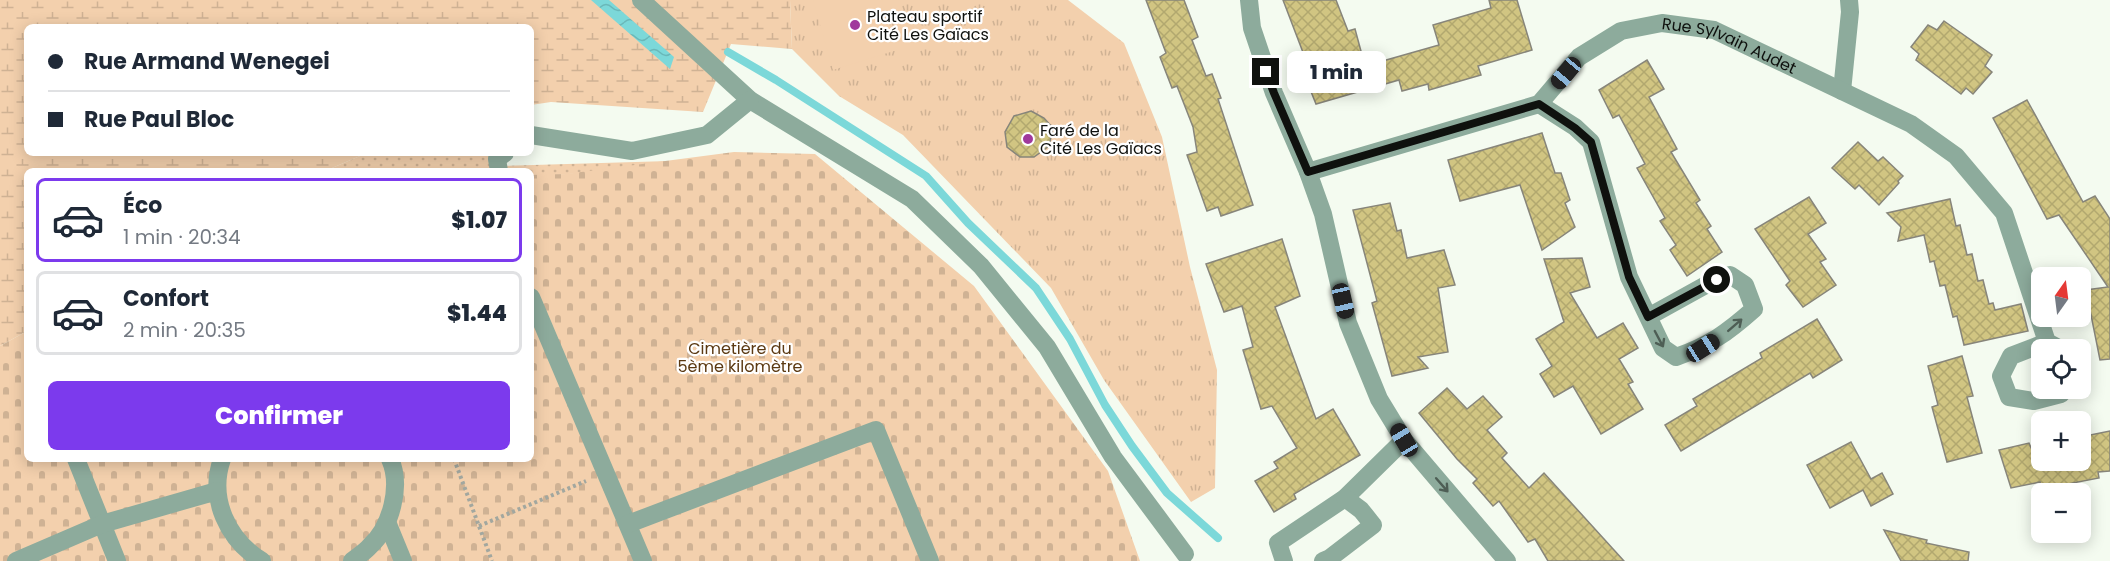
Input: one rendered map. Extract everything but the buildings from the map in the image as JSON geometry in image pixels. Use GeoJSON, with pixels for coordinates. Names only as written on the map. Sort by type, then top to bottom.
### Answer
{"type":"FeatureCollection","features":[{"type":"Feature","properties":{"kind":"street"},"geometry":{"type":"LineString","coordinates":[[641,0],[750,100],[912,199],[981,266],[1047,347],[1113,457],[1185,554]]}},
{"type":"Feature","properties":{"kind":"street"},"geometry":{"type":"LineString","coordinates":[[1249,0],[1252,28],[1270,82],[1323,214],[1348,323],[1379,399],[1404,440],[1508,561]]}},
{"type":"Feature","properties":{"kind":"street"},"geometry":{"type":"LineString","coordinates":[[1842,91],[1850,12],[1849,0]]}},
{"type":"Feature","properties":{"kind":"street","name":"Rue Sylvain Audet"},"geometry":{"type":"LineString","coordinates":[[1539,104],[1579,57],[1621,31],[1662,23],[1714,30],[1911,124],[1956,156],[2004,213],[2052,339]]}},
{"type":"Feature","properties":{"kind":"street"},"geometry":{"type":"LineString","coordinates":[[534,135],[632,151],[708,135],[750,100]]}},
{"type":"Feature","properties":{"kind":"street"},"geometry":{"type":"LineString","coordinates":[[1308,172],[1539,104],[1575,128],[1591,142],[1629,277],[1648,317],[1663,348],[1676,357],[1703,348],[1729,331],[1754,309],[1745,285],[1730,275],[1704,286],[1648,317]]}},
{"type":"Feature","properties":{"kind":"street"},"geometry":{"type":"LineString","coordinates":[[534,304],[643,561]]}},
{"type":"Feature","properties":{"kind":"street","name":"Rue Sylvain Audet"},"geometry":{"type":"LineString","coordinates":[[2031,351],[2011,356],[2001,376],[2009,397],[2034,401],[2042,399]]}},
{"type":"Feature","properties":{"kind":"street"},"geometry":{"type":"LineString","coordinates":[[628,524],[876,430],[930,561]]}},
{"type":"Feature","properties":{"kind":"street"},"geometry":{"type":"LineString","coordinates":[[1284,561],[1278,543],[1345,498],[1404,440]]}},
{"type":"Feature","properties":{"kind":"street"},"geometry":{"type":"LineString","coordinates":[[77,462],[117,561]]}},
{"type":"Feature","properties":{"kind":"street"},"geometry":{"type":"LineString","coordinates":[[222,462],[217,491],[222,514],[233,536],[249,553],[262,561]]}},
{"type":"Feature","properties":{"kind":"street"},"geometry":{"type":"LineString","coordinates":[[352,561],[372,545],[387,522],[395,494],[392,462]]}},
{"type":"Feature","properties":{"kind":"street"},"geometry":{"type":"LineString","coordinates":[[16,561],[102,524],[217,491]]}},
{"type":"Feature","properties":{"kind":"street"},"geometry":{"type":"LineString","coordinates":[[1323,561],[1372,525],[1361,510],[1345,498]]}},
{"type":"Feature","properties":{"kind":"street"},"geometry":{"type":"LineString","coordinates":[[387,522],[403,561]]}},
{"type":"Feature","properties":{"kind":"path"},"geometry":{"type":"LineString","coordinates":[[455,462],[492,561]]}},
{"type":"Feature","properties":{"kind":"path"},"geometry":{"type":"LineString","coordinates":[[479,526],[606,472]]}},
{"type":"Feature","properties":{"kind":"green space"},"geometry":{"type":"Polygon","coordinates":[[[0,0],[790,0],[792,49],[731,44],[703,112],[551,102],[534,105],[534,24],[24,24],[24,156],[360,156],[332,168],[24,168],[24,333],[0,346],[0,0]]]}},
{"type":"Feature","properties":{"kind":"green space"},"geometry":{"type":"Polygon","coordinates":[[[790,0],[1068,0],[1124,43],[1162,137],[1190,267],[1217,370],[1215,488],[1191,502],[1104,380],[1051,288],[903,135],[839,96],[792,49],[790,0]]]}},
{"type":"Feature","properties":{"kind":"green space","name":"Plateau sportif Cité Les Gaïacs"},"geometry":{"type":"Polygon","coordinates":[[[813,0],[882,0],[897,50],[833,70],[813,0]]]}},
{"type":"Feature","properties":{"kind":"green space","name":"Cimetière du 5ème kilomètre"},"geometry":{"type":"Polygon","coordinates":[[[734,152],[815,154],[974,286],[1108,471],[1140,561],[0,561],[0,346],[24,333],[24,462],[534,462],[534,175],[566,174],[734,152]]]}},
{"type":"Feature","properties":{"kind":"green space"},"geometry":{"type":"Polygon","coordinates":[[[360,156],[492,156],[503,166],[669,161],[722,162],[534,177],[534,168],[332,168],[360,156]]]}},
{"type":"Feature","properties":{"kind":"water"},"geometry":{"type":"Polygon","coordinates":[[[591,0],[609,0],[674,57],[670,69],[591,0]]]}},
{"type":"Feature","properties":{"kind":"waterway"},"geometry":{"type":"LineString","coordinates":[[728,52],[926,176],[968,223],[1036,288],[1070,339],[1105,405],[1132,446],[1167,493],[1218,538]]}},
{"type":"Feature","properties":{"kind":"place","name":"Plateau sportif Cité Les Gaïacs"},"geometry":{"type":"Point","coordinates":[855,25]}},
{"type":"Feature","properties":{"kind":"place","name":"Faré de la Cité Les Gaïacs"},"geometry":{"type":"Point","coordinates":[1028,139]}},
{"type":"Feature","properties":{"kind":"route"},"geometry":{"type":"LineString","coordinates":[[1266,72],[1308,172],[1539,104],[1575,128],[1591,142],[1629,277],[1648,317],[1717,280]]}}]}
